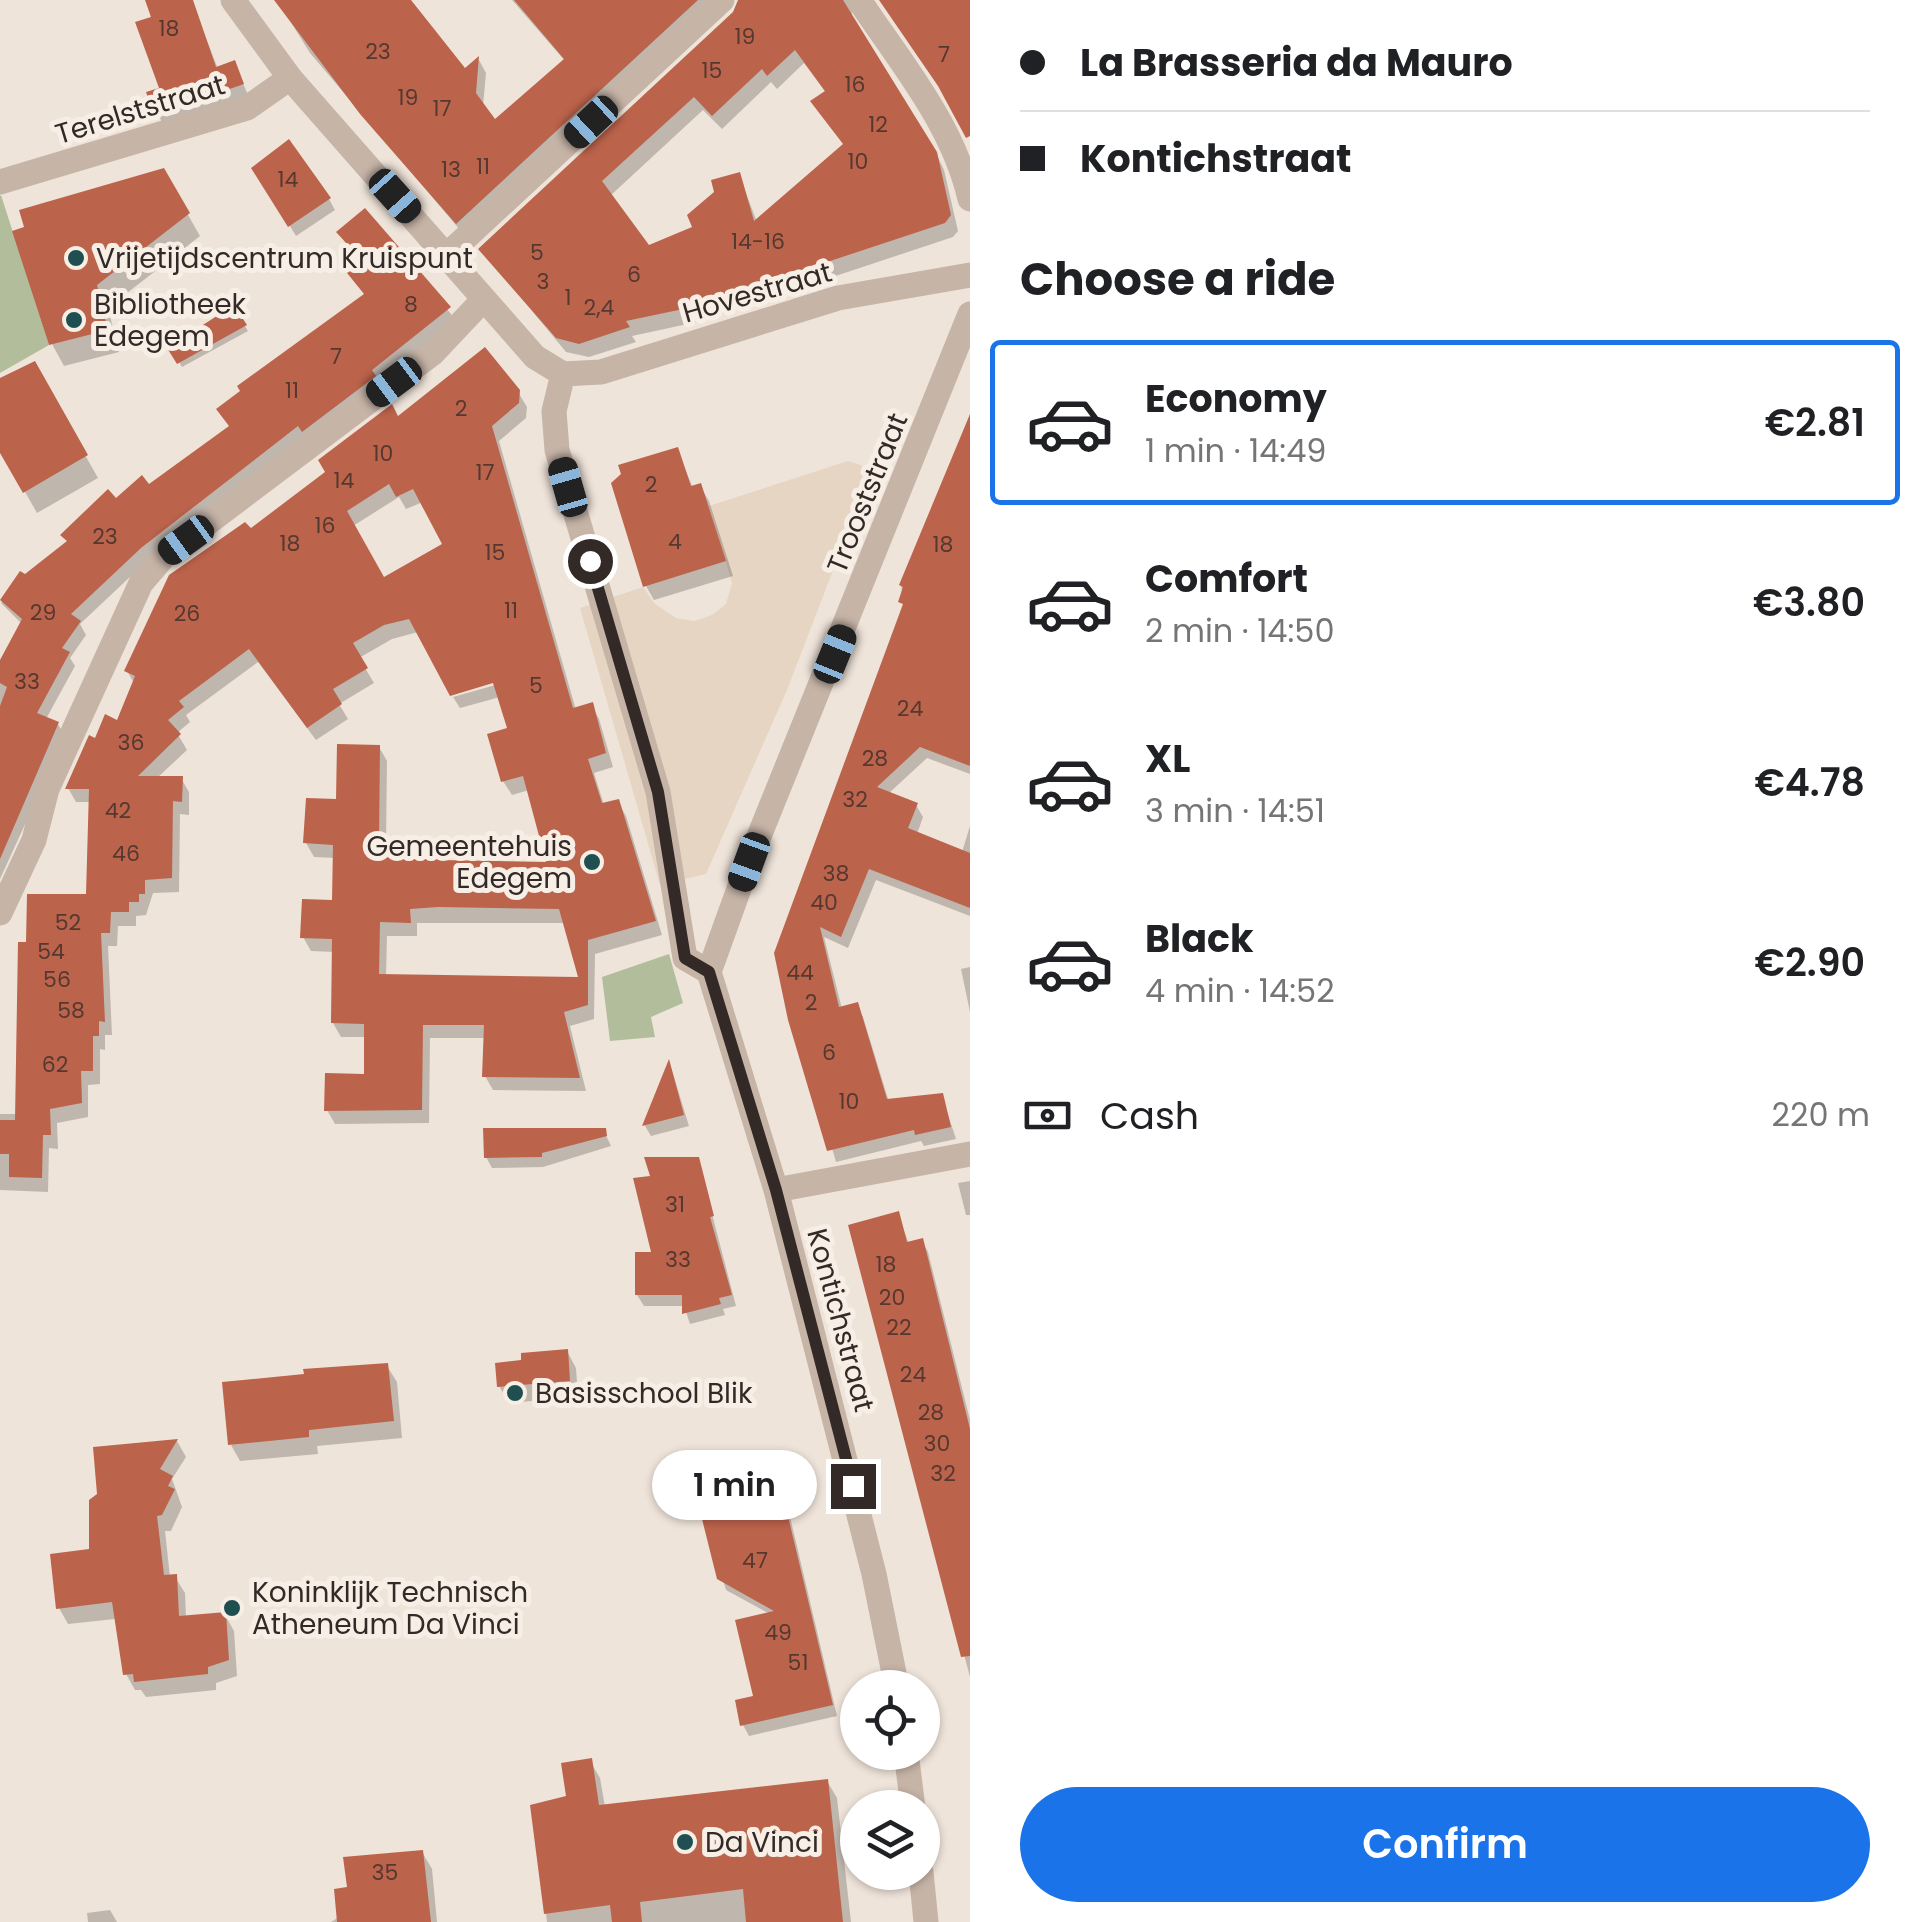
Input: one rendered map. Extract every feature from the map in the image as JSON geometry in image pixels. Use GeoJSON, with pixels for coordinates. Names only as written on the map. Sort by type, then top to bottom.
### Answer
{"type":"FeatureCollection","features":[{"type":"Feature","properties":{"kind":"street"},"geometry":{"type":"LineString","coordinates":[[233,0],[290,78],[448,254],[484,300],[535,357],[563,374],[554,412],[557,450],[658,792],[685,958],[709,972]]}},
{"type":"Feature","properties":{"kind":"street"},"geometry":{"type":"LineString","coordinates":[[448,254],[722,0]]}},
{"type":"Feature","properties":{"kind":"street"},"geometry":{"type":"LineString","coordinates":[[859,0],[943,126],[964,171],[970,199]]}},
{"type":"Feature","properties":{"kind":"street","name":"Terelststraat"},"geometry":{"type":"LineString","coordinates":[[0,182],[246,108],[290,78]]}},
{"type":"Feature","properties":{"kind":"street","name":"Hovestraat"},"geometry":{"type":"LineString","coordinates":[[563,374],[601,372],[838,298],[970,274]]}},
{"type":"Feature","properties":{"kind":"street"},"geometry":{"type":"LineString","coordinates":[[0,913],[34,840],[47,789],[141,584],[165,556],[433,353],[484,300]]}},
{"type":"Feature","properties":{"kind":"street","name":"Trooststraat"},"geometry":{"type":"LineString","coordinates":[[709,972],[749,862],[970,314]]}},
{"type":"Feature","properties":{"kind":"street","name":"Kontichstraat"},"geometry":{"type":"LineString","coordinates":[[709,972],[776,1190],[866,1541],[893,1670]]}},
{"type":"Feature","properties":{"kind":"street"},"geometry":{"type":"LineString","coordinates":[[776,1190],[970,1154]]}},
{"type":"Feature","properties":{"kind":"street"},"geometry":{"type":"LineString","coordinates":[[923,1890],[926,1922]]}},
{"type":"Feature","properties":{"kind":"green space"},"geometry":{"type":"Polygon","coordinates":[[[0,196],[49,345],[0,373],[0,196]]]}},
{"type":"Feature","properties":{"kind":"green space"},"geometry":{"type":"Polygon","coordinates":[[[669,954],[683,1003],[651,1017],[655,1037],[610,1041],[602,977],[669,954]]]}},
{"type":"Feature","properties":{"kind":"shaded area"},"geometry":{"type":"Polygon","coordinates":[[[848,461],[872,469],[787,690],[706,874],[660,885],[580,608],[643,587],[655,604],[676,618],[694,621],[712,615],[726,604],[732,583],[709,506],[848,461]]]}},
{"type":"Feature","properties":{"kind":"building"},"geometry":{"type":"Polygon","coordinates":[[[145,0],[193,0],[216,67],[235,60],[244,84],[154,115],[146,92],[159,88],[135,22],[151,17],[145,0]]]}},
{"type":"Feature","properties":{"kind":"building"},"geometry":{"type":"Polygon","coordinates":[[[274,0],[411,0],[465,68],[479,56],[476,93],[495,119],[564,59],[514,0],[698,0],[456,224],[360,114],[274,0]]]}},
{"type":"Feature","properties":{"kind":"building"},"geometry":{"type":"Polygon","coordinates":[[[738,0],[843,0],[937,152],[951,215],[945,223],[688,308],[626,321],[630,327],[579,344],[556,338],[478,249],[733,12],[738,0]],[[795,50],[767,76],[762,69],[712,116],[694,97],[602,181],[649,245],[692,227],[687,215],[714,192],[711,180],[740,172],[754,221],[843,144],[810,101],[825,91],[795,50]]]}},
{"type":"Feature","properties":{"kind":"building"},"geometry":{"type":"Polygon","coordinates":[[[879,0],[970,0],[970,136],[966,138],[938,86],[879,0]]]}},
{"type":"Feature","properties":{"kind":"building"},"geometry":{"type":"Polygon","coordinates":[[[289,139],[331,198],[288,227],[251,168],[289,139]]]}},
{"type":"Feature","properties":{"kind":"building","name":"Vrijetijdscentrum Kruispunt"},"geometry":{"type":"Polygon","coordinates":[[[164,168],[190,213],[97,285],[108,330],[49,345],[12,231],[24,227],[19,210],[164,168]]]}},
{"type":"Feature","properties":{"kind":"building"},"geometry":{"type":"Polygon","coordinates":[[[365,208],[451,307],[372,370],[376,376],[302,432],[298,426],[141,548],[71,614],[81,621],[62,648],[70,652],[37,713],[59,722],[0,859],[0,706],[7,687],[0,683],[0,660],[22,619],[0,600],[20,571],[25,574],[67,541],[60,535],[108,489],[116,498],[142,475],[149,484],[229,426],[216,409],[240,391],[237,386],[364,294],[343,268],[348,245],[336,232],[365,208]]]}},
{"type":"Feature","properties":{"kind":"building"},"geometry":{"type":"Polygon","coordinates":[[[234,305],[247,325],[177,364],[167,348],[234,305]]]}},
{"type":"Feature","properties":{"kind":"building"},"geometry":{"type":"Polygon","coordinates":[[[485,347],[520,390],[519,403],[492,426],[573,708],[593,702],[606,753],[588,759],[602,803],[619,799],[656,921],[588,940],[588,1005],[564,1012],[580,1078],[482,1077],[484,1025],[423,1025],[422,1110],[324,1111],[325,1073],[364,1074],[364,1024],[331,1023],[332,939],[300,938],[302,899],[332,900],[333,845],[303,843],[306,798],[336,799],[337,744],[380,745],[379,841],[412,842],[411,855],[439,856],[439,860],[546,862],[523,776],[501,782],[487,734],[507,728],[493,683],[450,696],[409,619],[384,625],[353,643],[368,668],[333,689],[342,704],[307,728],[249,649],[179,701],[184,707],[168,720],[181,734],[138,776],[183,776],[182,802],[173,801],[172,878],[145,880],[145,894],[139,894],[139,902],[129,902],[129,912],[111,912],[110,933],[101,933],[105,1022],[99,1021],[99,1036],[93,1036],[93,1071],[81,1071],[82,1103],[50,1109],[51,1135],[43,1135],[42,1178],[9,1177],[9,1154],[0,1154],[0,1120],[15,1120],[18,942],[26,942],[27,894],[86,894],[89,789],[65,789],[89,735],[95,738],[105,714],[117,720],[135,676],[124,671],[169,575],[245,522],[251,528],[325,472],[318,460],[392,404],[398,416],[485,347]],[[389,484],[347,511],[384,577],[442,544],[413,489],[396,497],[389,484]],[[410,909],[411,923],[380,922],[379,974],[578,977],[559,909],[410,909]]]}},
{"type":"Feature","properties":{"kind":"building"},"geometry":{"type":"Polygon","coordinates":[[[35,361],[88,455],[23,493],[0,453],[0,378],[35,361]]]}},
{"type":"Feature","properties":{"kind":"building"},"geometry":{"type":"Polygon","coordinates":[[[970,414],[970,766],[920,747],[877,787],[918,803],[908,828],[970,853],[970,908],[869,869],[841,937],[820,927],[839,1007],[858,1002],[887,1099],[943,1093],[951,1127],[915,1135],[914,1130],[827,1151],[788,1020],[774,953],[903,604],[898,602],[903,587],[899,585],[970,414]]]}},
{"type":"Feature","properties":{"kind":"building"},"geometry":{"type":"Polygon","coordinates":[[[678,447],[691,486],[701,483],[726,561],[643,587],[611,483],[621,474],[618,465],[678,447]]]}},
{"type":"Feature","properties":{"kind":"building"},"geometry":{"type":"Polygon","coordinates":[[[669,1059],[684,1115],[642,1126],[669,1059]]]}},
{"type":"Feature","properties":{"kind":"building"},"geometry":{"type":"Polygon","coordinates":[[[483,1128],[606,1128],[607,1136],[542,1153],[542,1157],[484,1158],[483,1128]]]}},
{"type":"Feature","properties":{"kind":"building"},"geometry":{"type":"Polygon","coordinates":[[[644,1157],[699,1157],[714,1216],[710,1217],[732,1295],[719,1298],[721,1304],[682,1314],[682,1295],[635,1295],[635,1252],[651,1252],[633,1178],[650,1176],[644,1157]]]}},
{"type":"Feature","properties":{"kind":"building"},"geometry":{"type":"Polygon","coordinates":[[[899,1211],[907,1242],[923,1238],[970,1429],[970,1656],[961,1657],[848,1225],[899,1211]]]}},
{"type":"Feature","properties":{"kind":"building"},"geometry":{"type":"Polygon","coordinates":[[[568,1349],[570,1381],[497,1387],[495,1363],[521,1360],[521,1353],[568,1349]]]}},
{"type":"Feature","properties":{"kind":"building"},"geometry":{"type":"Polygon","coordinates":[[[388,1363],[394,1421],[309,1430],[309,1437],[228,1445],[222,1382],[304,1374],[303,1369],[388,1363]]]}},
{"type":"Feature","properties":{"kind":"building"},"geometry":{"type":"Polygon","coordinates":[[[178,1439],[160,1469],[173,1476],[168,1486],[175,1489],[162,1515],[157,1516],[164,1575],[177,1574],[179,1616],[226,1612],[229,1660],[208,1667],[208,1674],[134,1682],[133,1674],[123,1675],[112,1602],[56,1609],[50,1554],[89,1549],[89,1500],[97,1494],[93,1447],[178,1439]]]}},
{"type":"Feature","properties":{"kind":"building"},"geometry":{"type":"Polygon","coordinates":[[[692,1475],[743,1475],[744,1488],[782,1491],[833,1705],[740,1726],[735,1700],[753,1696],[735,1620],[774,1611],[717,1579],[698,1503],[691,1503],[692,1475]]]}},
{"type":"Feature","properties":{"kind":"building","name":"Da Vinci"},"geometry":{"type":"Polygon","coordinates":[[[592,1758],[599,1805],[828,1779],[843,1922],[746,1922],[743,1889],[640,1902],[642,1922],[612,1922],[610,1905],[544,1914],[530,1805],[566,1796],[561,1763],[592,1758]]]}},
{"type":"Feature","properties":{"kind":"building"},"geometry":{"type":"Polygon","coordinates":[[[423,1850],[431,1922],[337,1922],[334,1889],[347,1887],[343,1857],[423,1850]]]}},
{"type":"Feature","properties":{"kind":"place","name":"Vrijetijdscentrum Kruispunt"},"geometry":{"type":"Point","coordinates":[76,258]}},
{"type":"Feature","properties":{"kind":"place","name":"Bibliotheek Edegem"},"geometry":{"type":"Point","coordinates":[74,320]}},
{"type":"Feature","properties":{"kind":"place","name":"Gemeentehuis Edegem"},"geometry":{"type":"Point","coordinates":[592,862]}},
{"type":"Feature","properties":{"kind":"place","name":"Basisschool Blik"},"geometry":{"type":"Point","coordinates":[515,1393]}},
{"type":"Feature","properties":{"kind":"place","name":"Koninklijk Technisch Atheneum Da Vinci"},"geometry":{"type":"Point","coordinates":[232,1608]}},
{"type":"Feature","properties":{"kind":"place","name":"Da Vinci"},"geometry":{"type":"Point","coordinates":[685,1842]}},
{"type":"Feature","properties":{"kind":"route"},"geometry":{"type":"LineString","coordinates":[[590,561],[658,792],[671,891],[685,958],[709,972],[776,1190],[853,1486]]}}]}
